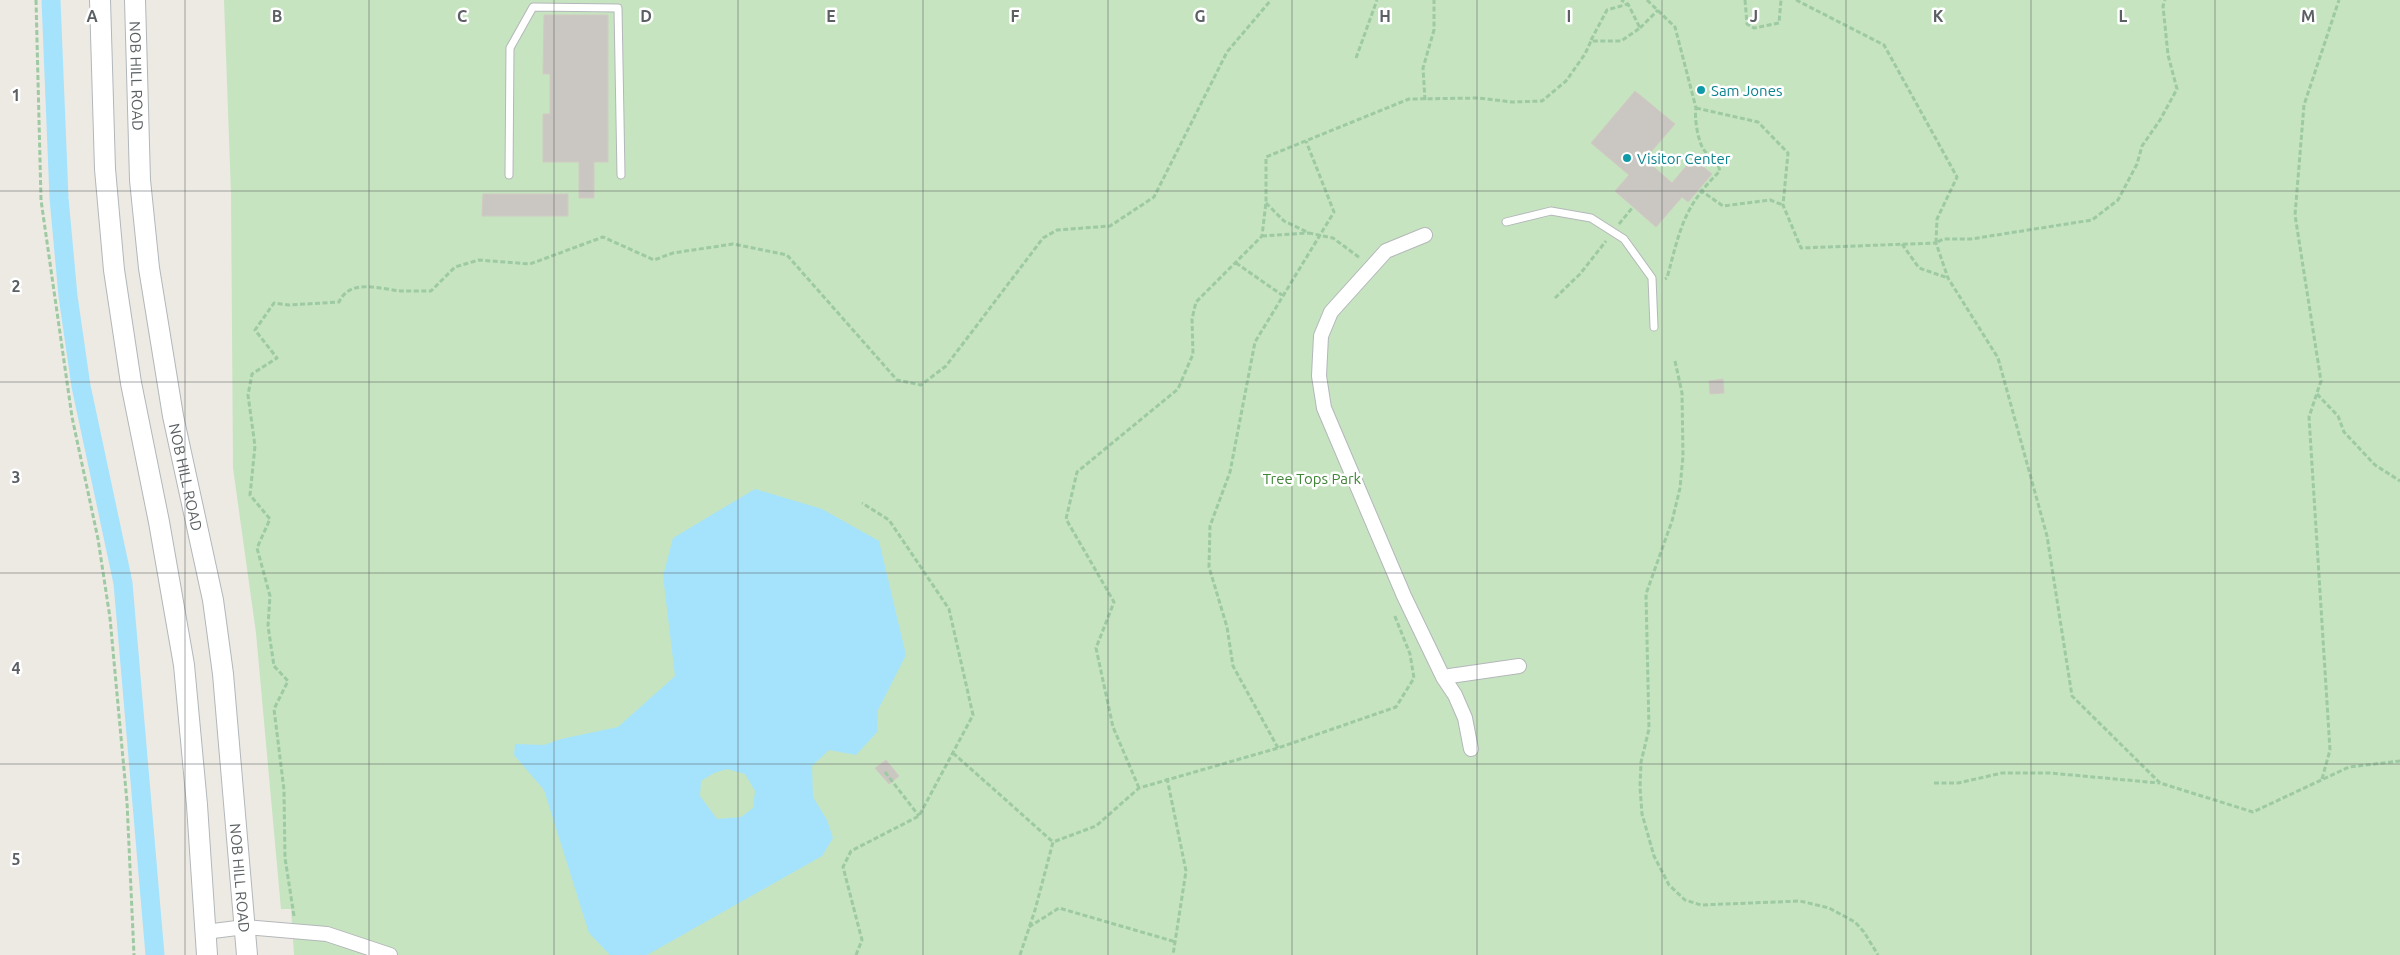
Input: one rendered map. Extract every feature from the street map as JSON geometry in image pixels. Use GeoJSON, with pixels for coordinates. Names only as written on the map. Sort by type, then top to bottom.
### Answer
{"type":"FeatureCollection","features":[{"type":"Feature","properties":{"kind":"main road"},"geometry":{"type":"LineString","coordinates":[[100,0],[105,169],[114,270],[131,383],[159,522],[184,665],[197,805],[207,955]]}},
{"type":"Feature","properties":{"kind":"main road","name":"NOB HILL ROAD"},"geometry":{"type":"LineString","coordinates":[[135,0],[140,180],[149,268],[173,416],[214,609],[224,674],[247,955]]}},
{"type":"Feature","properties":{"kind":"street"},"geometry":{"type":"LineString","coordinates":[[1425,235],[1386,251],[1330,312],[1321,336],[1319,376],[1324,408],[1376,533],[1443,677],[1455,695],[1464,718],[1471,749]]}},
{"type":"Feature","properties":{"kind":"street"},"geometry":{"type":"LineString","coordinates":[[1443,677],[1519,666]]}},
{"type":"Feature","properties":{"kind":"street"},"geometry":{"type":"LineString","coordinates":[[205,932],[245,927],[327,934],[390,955]]}},
{"type":"Feature","properties":{"kind":"lane"},"geometry":{"type":"LineString","coordinates":[[509,175],[510,48],[532,7],[618,8],[621,175]]}},
{"type":"Feature","properties":{"kind":"lane"},"geometry":{"type":"LineString","coordinates":[[1506,222],[1551,211],[1591,218],[1624,239],[1652,278],[1654,327]]}},
{"type":"Feature","properties":{"kind":"path"},"geometry":{"type":"LineString","coordinates":[[36,0],[41,200],[72,417],[98,539],[110,618],[128,802],[134,955]]}},
{"type":"Feature","properties":{"kind":"path"},"geometry":{"type":"LineString","coordinates":[[297,932],[285,858],[284,790],[274,709],[288,681],[274,666],[268,626],[270,596],[257,548],[270,519],[250,495],[255,446],[248,395],[252,374],[277,358],[255,330],[274,303],[289,305],[339,302],[343,294],[362,285],[402,291],[431,291],[455,267],[479,260],[530,264],[604,237],[654,260],[673,253],[733,244],[787,255],[897,380],[921,385],[946,366],[1043,238],[1056,230],[1110,226],[1154,196],[1227,52],[1271,0]]}},
{"type":"Feature","properties":{"kind":"path"},"geometry":{"type":"LineString","coordinates":[[1356,58],[1377,0]]}},
{"type":"Feature","properties":{"kind":"path"},"geometry":{"type":"LineString","coordinates":[[1425,100],[1423,68],[1434,30],[1434,0]]}},
{"type":"Feature","properties":{"kind":"path"},"geometry":{"type":"LineString","coordinates":[[1621,0],[1628,4],[1640,28]]}},
{"type":"Feature","properties":{"kind":"path"},"geometry":{"type":"LineString","coordinates":[[1647,0],[1676,27],[1696,108],[1694,117],[1704,150],[1717,160],[1720,170],[1700,190],[1681,224],[1665,279]]}},
{"type":"Feature","properties":{"kind":"path"},"geometry":{"type":"LineString","coordinates":[[1745,0],[1747,24],[1754,28],[1779,23],[1781,0]]}},
{"type":"Feature","properties":{"kind":"path"},"geometry":{"type":"LineString","coordinates":[[1796,0],[1884,45],[1957,177],[1937,219],[1936,243],[1948,278],[1998,358],[2046,536],[2072,696],[2160,783]]}},
{"type":"Feature","properties":{"kind":"path"},"geometry":{"type":"LineString","coordinates":[[1696,108],[1758,122],[1788,153],[1783,205],[1801,248],[1936,243],[1943,239],[1971,239],[2092,220],[2118,200],[2137,164],[2142,146],[2160,120],[2177,89],[2168,55],[2163,6],[2165,0]]}},
{"type":"Feature","properties":{"kind":"path"},"geometry":{"type":"LineString","coordinates":[[2322,779],[2330,750],[2310,417],[2321,381],[2296,215],[2304,105],[2338,0]]}},
{"type":"Feature","properties":{"kind":"path"},"geometry":{"type":"LineString","coordinates":[[1138,788],[1113,727],[1096,648],[1114,602],[1066,519],[1077,472],[1178,389],[1193,354],[1192,319],[1196,302],[1262,236],[1266,202],[1266,157],[1409,99],[1479,98],[1512,102],[1542,101],[1566,82],[1585,54],[1607,10],[1628,4]]}},
{"type":"Feature","properties":{"kind":"path"},"geometry":{"type":"LineString","coordinates":[[1591,41],[1621,41],[1640,28],[1658,10]]}},
{"type":"Feature","properties":{"kind":"path"},"geometry":{"type":"LineString","coordinates":[[1278,748],[1233,666],[1227,627],[1209,566],[1210,526],[1230,472],[1255,342],[1334,212],[1306,141]]}},
{"type":"Feature","properties":{"kind":"path"},"geometry":{"type":"LineString","coordinates":[[1700,190],[1723,206],[1770,200],[1783,205]]}},
{"type":"Feature","properties":{"kind":"path"},"geometry":{"type":"LineString","coordinates":[[1266,202],[1284,221],[1309,233],[1333,238],[1371,267]]}},
{"type":"Feature","properties":{"kind":"path"},"geometry":{"type":"LineString","coordinates":[[1555,298],[1580,274],[1633,207]]}},
{"type":"Feature","properties":{"kind":"path"},"geometry":{"type":"LineString","coordinates":[[1262,236],[1309,233]]}},
{"type":"Feature","properties":{"kind":"path"},"geometry":{"type":"LineString","coordinates":[[1902,244],[1919,268],[1948,278]]}},
{"type":"Feature","properties":{"kind":"path"},"geometry":{"type":"LineString","coordinates":[[1236,262],[1282,296]]}},
{"type":"Feature","properties":{"kind":"path"},"geometry":{"type":"LineString","coordinates":[[1675,361],[1682,393],[1683,456],[1680,488],[1672,521],[1646,594],[1645,619],[1649,729],[1641,762],[1640,787],[1642,814],[1654,856],[1669,885],[1685,900],[1701,905],[1768,901],[1800,902],[1829,908],[1854,922],[1864,932],[1878,955]]}},
{"type":"Feature","properties":{"kind":"path"},"geometry":{"type":"LineString","coordinates":[[2317,394],[2338,416],[2344,432],[2375,465],[2400,481]]}},
{"type":"Feature","properties":{"kind":"path"},"geometry":{"type":"LineString","coordinates":[[856,955],[862,940],[843,867],[851,851],[919,816],[974,715],[949,610],[888,520],[862,503]]}},
{"type":"Feature","properties":{"kind":"path"},"geometry":{"type":"LineString","coordinates":[[1053,842],[1096,826],[1138,788],[1166,778],[1278,748],[1396,707],[1414,678],[1410,654]]}},
{"type":"Feature","properties":{"kind":"path"},"geometry":{"type":"LineString","coordinates":[[953,753],[1053,842]]}},
{"type":"Feature","properties":{"kind":"path"},"geometry":{"type":"LineString","coordinates":[[1934,783],[1958,783],[2002,773],[2050,773],[2160,783],[2253,812],[2349,766],[2400,760]]}},
{"type":"Feature","properties":{"kind":"path"},"geometry":{"type":"LineString","coordinates":[[885,772],[919,816]]}},
{"type":"Feature","properties":{"kind":"path"},"geometry":{"type":"LineString","coordinates":[[1166,778],[1186,870],[1173,955]]}},
{"type":"Feature","properties":{"kind":"path"},"geometry":{"type":"LineString","coordinates":[[1020,955],[1053,842]]}},
{"type":"Feature","properties":{"kind":"path"},"geometry":{"type":"LineString","coordinates":[[1029,927],[1059,908],[1176,942]]}},
{"type":"Feature","properties":{"kind":"green space","name":"Tree Tops Park"},"geometry":{"type":"Polygon","coordinates":[[[224,0],[2400,0],[2400,955],[294,955],[291,909],[281,909],[256,633],[233,468],[231,194],[224,0]]]}},
{"type":"Feature","properties":{"kind":"water"},"geometry":{"type":"Polygon","coordinates":[[[755,489],[822,509],[879,541],[906,655],[878,710],[877,732],[856,755],[829,750],[812,766],[813,797],[827,820],[833,838],[822,856],[647,955],[610,955],[589,933],[544,790],[514,755],[515,744],[544,745],[561,739],[618,727],[675,676],[663,576],[673,538],[755,489]],[[727,769],[714,773],[701,781],[700,796],[717,819],[741,817],[753,808],[755,791],[745,774],[727,769]]]}},
{"type":"Feature","properties":{"kind":"building"},"geometry":{"type":"Polygon","coordinates":[[[544,15],[608,15],[608,162],[594,162],[594,198],[579,198],[579,162],[543,162],[543,114],[550,114],[550,74],[543,74],[544,15]]]}},
{"type":"Feature","properties":{"kind":"building","name":"Visitor Center"},"geometry":{"type":"Polygon","coordinates":[[[1635,91],[1675,124],[1645,159],[1672,183],[1693,158],[1712,174],[1688,202],[1682,197],[1656,227],[1615,191],[1629,175],[1591,143],[1635,91]]]}},
{"type":"Feature","properties":{"kind":"building"},"geometry":{"type":"Polygon","coordinates":[[[483,194],[568,194],[568,216],[482,216],[483,194]]]}},
{"type":"Feature","properties":{"kind":"building"},"geometry":{"type":"Polygon","coordinates":[[[1723,379],[1724,393],[1710,394],[1709,381],[1723,379]]]}},
{"type":"Feature","properties":{"kind":"building"},"geometry":{"type":"Polygon","coordinates":[[[886,760],[899,776],[889,784],[875,768],[886,760]]]}},
{"type":"Feature","properties":{"kind":"waterway"},"geometry":{"type":"LineString","coordinates":[[51,0],[59,198],[68,296],[81,386],[123,583],[155,955]]}},
{"type":"Feature","properties":{"kind":"place","name":"Sam Jones"},"geometry":{"type":"Point","coordinates":[1701,90]}},
{"type":"Feature","properties":{"kind":"place","name":"Visitor Center"},"geometry":{"type":"Point","coordinates":[1627,158]}}]}
